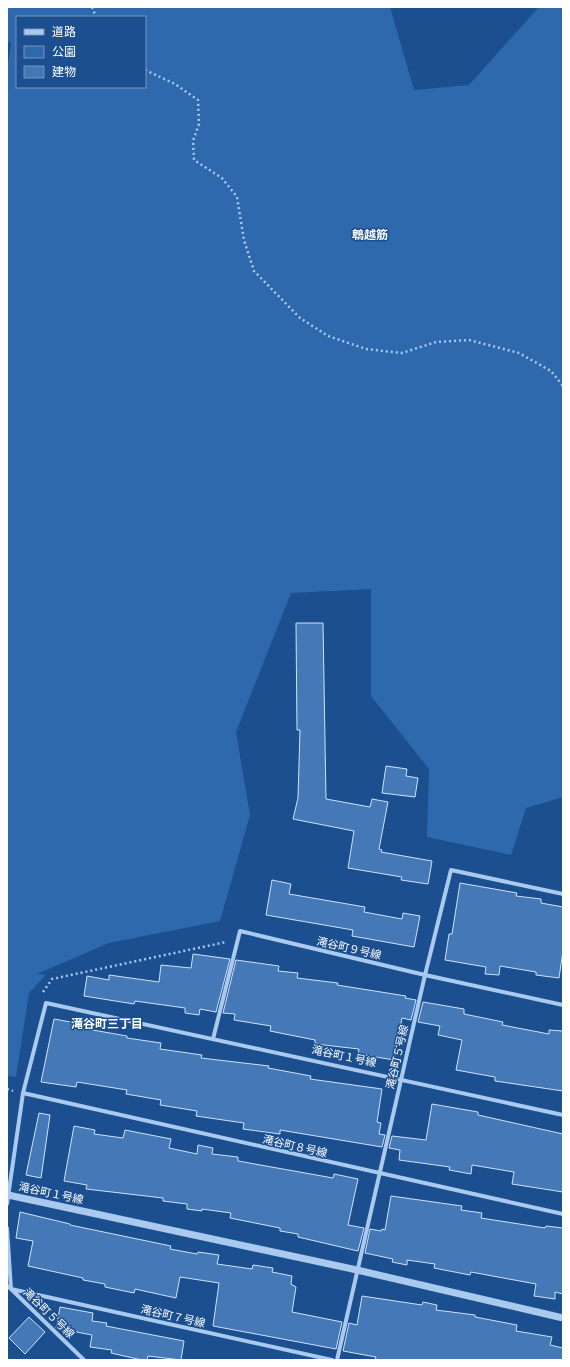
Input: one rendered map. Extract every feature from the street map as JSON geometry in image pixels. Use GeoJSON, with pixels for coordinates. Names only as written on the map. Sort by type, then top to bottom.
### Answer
{"type":"FeatureCollection","features":[{"type":"Feature","properties":{"kind":"street","name":"滝谷町５号線"},"geometry":{"type":"LineString","coordinates":[[337,1360],[425,975],[451,870],[563,894]]}},
{"type":"Feature","properties":{"kind":"street","name":"滝谷町９号線"},"geometry":{"type":"LineString","coordinates":[[240,931],[425,975],[563,1005]]}},
{"type":"Feature","properties":{"kind":"street"},"geometry":{"type":"LineString","coordinates":[[213,1040],[240,931]]}},
{"type":"Feature","properties":{"kind":"street","name":"滝谷町１号線"},"geometry":{"type":"LineString","coordinates":[[563,1115],[46,1003],[23,1093],[8,1195],[357,1270],[563,1318]]}},
{"type":"Feature","properties":{"kind":"street","name":"滝谷町８号線"},"geometry":{"type":"LineString","coordinates":[[23,1093],[563,1214]]}},
{"type":"Feature","properties":{"kind":"street"},"geometry":{"type":"LineString","coordinates":[[7,1204],[8,1195]]}},
{"type":"Feature","properties":{"kind":"street","name":"滝谷町５号線"},"geometry":{"type":"LineString","coordinates":[[7,1228],[9,1288],[84,1360]]}},
{"type":"Feature","properties":{"kind":"street","name":"滝谷町７号線"},"geometry":{"type":"LineString","coordinates":[[9,1288],[332,1360]]}},
{"type":"Feature","properties":{"kind":"path"},"geometry":{"type":"LineString","coordinates":[[146,70],[175,84],[198,100],[199,124],[193,141],[194,160],[222,178],[237,197],[244,240],[254,271],[300,318],[328,336],[366,348],[402,353],[436,342],[469,340],[518,353],[551,371],[563,386]]}},
{"type":"Feature","properties":{"kind":"path"},"geometry":{"type":"LineString","coordinates":[[46,1003],[42,993],[52,979],[228,942],[240,931]]}},
{"type":"Feature","properties":{"kind":"green space"},"geometry":{"type":"Polygon","coordinates":[[[7,7],[390,7],[414,90],[469,85],[539,7],[563,7],[563,797],[526,808],[511,855],[427,837],[429,769],[371,696],[371,589],[291,593],[236,732],[250,815],[220,921],[109,943],[37,974],[46,975],[29,993],[16,1077],[7,1076],[7,70],[11,43],[7,41],[7,7]]]}},
{"type":"Feature","properties":{"kind":"building"},"geometry":{"type":"Polygon","coordinates":[[[296,623],[323,623],[326,799],[370,807],[372,799],[388,802],[379,849],[382,850],[381,852],[432,861],[428,884],[401,880],[402,877],[348,868],[354,831],[293,819],[298,798],[300,730],[297,730],[296,623]]]}},
{"type":"Feature","properties":{"kind":"building"},"geometry":{"type":"Polygon","coordinates":[[[386,766],[407,769],[406,776],[418,778],[415,797],[382,793],[386,766]]]}},
{"type":"Feature","properties":{"kind":"building"},"geometry":{"type":"Polygon","coordinates":[[[272,880],[291,884],[289,894],[365,907],[364,912],[402,919],[403,913],[420,916],[414,947],[352,936],[353,930],[266,915],[272,880]]]}},
{"type":"Feature","properties":{"kind":"building"},"geometry":{"type":"Polygon","coordinates":[[[460,883],[517,893],[516,896],[541,899],[541,903],[563,907],[563,951],[559,978],[536,975],[536,972],[500,966],[499,975],[485,974],[486,967],[445,960],[449,934],[452,934],[460,883]]]}},
{"type":"Feature","properties":{"kind":"building"},"geometry":{"type":"Polygon","coordinates":[[[193,954],[230,959],[216,1012],[200,1009],[199,1015],[185,1013],[185,1008],[135,1001],[134,1004],[84,996],[87,976],[109,980],[109,975],[159,982],[161,965],[191,968],[193,954]]]}},
{"type":"Feature","properties":{"kind":"building"},"geometry":{"type":"Polygon","coordinates":[[[236,960],[279,966],[278,971],[298,973],[297,978],[338,983],[337,985],[406,996],[405,998],[416,1000],[411,1020],[402,1018],[394,1060],[358,1054],[359,1049],[315,1044],[315,1040],[270,1031],[271,1026],[234,1020],[235,1014],[223,1013],[236,960]]]}},
{"type":"Feature","properties":{"kind":"building"},"geometry":{"type":"Polygon","coordinates":[[[423,1002],[464,1009],[464,1014],[503,1022],[502,1025],[549,1034],[549,1030],[563,1031],[563,1091],[495,1081],[495,1077],[456,1070],[462,1040],[438,1035],[440,1026],[418,1022],[423,1002]]]}},
{"type":"Feature","properties":{"kind":"building"},"geometry":{"type":"Polygon","coordinates":[[[54,1019],[88,1025],[87,1029],[127,1036],[127,1038],[161,1043],[160,1049],[202,1055],[201,1058],[269,1066],[268,1068],[311,1076],[310,1079],[382,1089],[377,1122],[381,1123],[379,1134],[385,1135],[382,1147],[280,1130],[280,1134],[243,1129],[244,1123],[196,1116],[197,1111],[160,1105],[161,1100],[126,1094],[127,1090],[77,1082],[76,1087],[41,1082],[54,1019]]]}},
{"type":"Feature","properties":{"kind":"building"},"geometry":{"type":"Polygon","coordinates":[[[432,1104],[478,1112],[478,1115],[563,1134],[563,1192],[512,1184],[514,1172],[472,1165],[471,1174],[449,1170],[450,1167],[399,1160],[400,1150],[389,1148],[392,1136],[426,1140],[432,1104]]]}},
{"type":"Feature","properties":{"kind":"building"},"geometry":{"type":"Polygon","coordinates":[[[39,1113],[50,1115],[41,1178],[26,1175],[39,1113]]]}},
{"type":"Feature","properties":{"kind":"building"},"geometry":{"type":"Polygon","coordinates":[[[74,1126],[95,1130],[94,1134],[123,1138],[125,1130],[171,1139],[169,1148],[197,1154],[198,1145],[213,1148],[212,1154],[238,1157],[238,1161],[333,1178],[334,1174],[358,1179],[348,1225],[364,1228],[358,1251],[298,1237],[298,1234],[280,1231],[280,1228],[230,1218],[231,1213],[202,1209],[202,1211],[187,1209],[187,1204],[163,1201],[163,1198],[86,1189],[87,1185],[64,1181],[74,1126]]]}},
{"type":"Feature","properties":{"kind":"building"},"geometry":{"type":"Polygon","coordinates":[[[391,1196],[462,1206],[461,1210],[482,1213],[481,1218],[545,1228],[546,1226],[563,1228],[563,1294],[555,1292],[555,1299],[534,1296],[536,1284],[471,1272],[470,1275],[434,1268],[435,1264],[407,1260],[407,1265],[392,1262],[393,1259],[365,1253],[370,1229],[381,1231],[382,1229],[385,1230],[391,1196]]]}},
{"type":"Feature","properties":{"kind":"building"},"geometry":{"type":"Polygon","coordinates":[[[20,1212],[70,1225],[171,1246],[170,1249],[197,1254],[198,1252],[219,1255],[217,1264],[252,1269],[253,1265],[273,1268],[272,1272],[292,1276],[291,1284],[296,1287],[292,1312],[342,1322],[336,1349],[213,1326],[219,1283],[180,1277],[176,1298],[135,1289],[134,1293],[105,1287],[105,1284],[83,1280],[83,1278],[28,1266],[33,1241],[16,1238],[20,1212]]]}},
{"type":"Feature","properties":{"kind":"building"},"geometry":{"type":"Polygon","coordinates":[[[362,1296],[422,1305],[423,1302],[437,1305],[436,1310],[475,1315],[475,1317],[517,1325],[516,1331],[552,1337],[550,1345],[563,1348],[563,1360],[375,1360],[376,1357],[343,1351],[349,1323],[357,1325],[362,1296]]]}},
{"type":"Feature","properties":{"kind":"building"},"geometry":{"type":"Polygon","coordinates":[[[60,1307],[93,1313],[92,1321],[107,1323],[106,1326],[184,1341],[181,1360],[148,1356],[147,1360],[142,1360],[111,1353],[112,1350],[90,1347],[92,1335],[56,1328],[60,1307]]]}},
{"type":"Feature","properties":{"kind":"building"},"geometry":{"type":"Polygon","coordinates":[[[29,1317],[45,1332],[25,1354],[9,1338],[29,1317]]]}},
{"type":"Feature","properties":{"kind":"district","name":"鵯越筋"},"geometry":{"type":"Point","coordinates":[370,235]}},
{"type":"Feature","properties":{"kind":"district","name":"滝谷町三丁目"},"geometry":{"type":"Point","coordinates":[107,1024]}}]}
